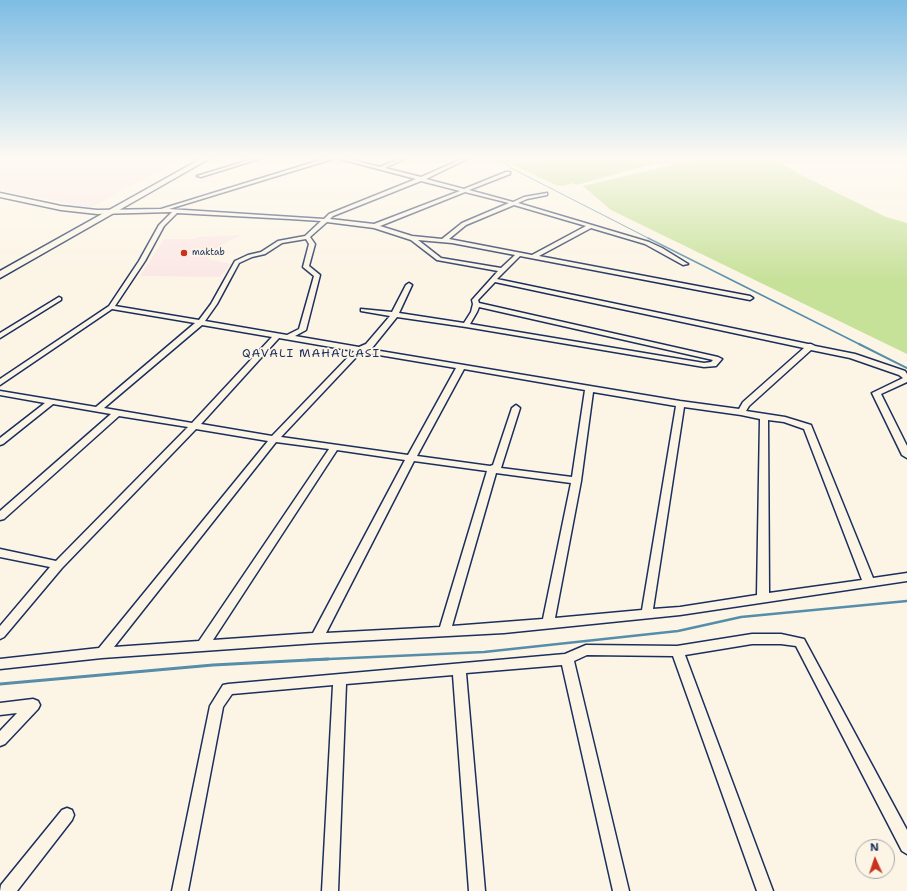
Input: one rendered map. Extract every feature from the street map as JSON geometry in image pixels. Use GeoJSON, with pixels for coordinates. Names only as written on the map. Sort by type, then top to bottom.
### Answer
{"type":"FeatureCollection","features":[{"type":"Feature","properties":{"kind":"highway"},"geometry":{"type":"LineString","coordinates":[[0,275],[130,199]]}},
{"type":"Feature","properties":{"kind":"highway"},"geometry":{"type":"LineString","coordinates":[[0,270],[132,199]]}},
{"type":"Feature","properties":{"kind":"street"},"geometry":{"type":"LineString","coordinates":[[15,199],[61,208],[107,212],[158,210],[290,217],[375,226],[411,238],[443,241],[534,256],[750,298]]}},
{"type":"Feature","properties":{"kind":"street"},"geometry":{"type":"LineString","coordinates":[[158,210],[196,199]]}},
{"type":"Feature","properties":{"kind":"street"},"geometry":{"type":"LineString","coordinates":[[98,409],[200,323],[214,304],[237,262],[250,256],[263,253],[280,242],[307,237],[323,220],[331,215],[372,199]]}},
{"type":"Feature","properties":{"kind":"street"},"geometry":{"type":"LineString","coordinates":[[375,226],[445,199]]}},
{"type":"Feature","properties":{"kind":"street"},"geometry":{"type":"LineString","coordinates":[[495,199],[647,243],[685,264]]}},
{"type":"Feature","properties":{"kind":"street"},"geometry":{"type":"LineString","coordinates":[[443,241],[464,224],[513,203],[529,199]]}},
{"type":"Feature","properties":{"kind":"street"},"geometry":{"type":"LineString","coordinates":[[0,383],[111,307],[142,261],[162,225],[176,212]]}},
{"type":"Feature","properties":{"kind":"street"},"geometry":{"type":"LineString","coordinates":[[534,256],[591,226]]}},
{"type":"Feature","properties":{"kind":"street"},"geometry":{"type":"LineString","coordinates":[[288,337],[302,330],[317,275],[306,267],[312,244],[307,237]]}},
{"type":"Feature","properties":{"kind":"street"},"geometry":{"type":"LineString","coordinates":[[411,238],[427,248],[440,259],[502,270]]}},
{"type":"Feature","properties":{"kind":"street"},"geometry":{"type":"LineString","coordinates":[[466,326],[474,312],[476,304],[475,300],[502,270],[519,254]]}},
{"type":"Feature","properties":{"kind":"street"},"geometry":{"type":"LineString","coordinates":[[494,280],[811,346],[852,356],[902,373],[907,379],[876,393],[907,455]]}},
{"type":"Feature","properties":{"kind":"street"},"geometry":{"type":"LineString","coordinates":[[102,653],[274,439],[360,349],[368,346],[394,316],[409,286]]}},
{"type":"Feature","properties":{"kind":"street"},"geometry":{"type":"LineString","coordinates":[[0,336],[59,299]]}},
{"type":"Feature","properties":{"kind":"street"},"geometry":{"type":"LineString","coordinates":[[363,310],[704,365],[713,364],[718,359],[476,304]]}},
{"type":"Feature","properties":{"kind":"street"},"geometry":{"type":"LineString","coordinates":[[111,307],[589,389],[680,404],[741,412],[786,420],[808,427],[869,582]]}},
{"type":"Feature","properties":{"kind":"street"},"geometry":{"type":"LineString","coordinates":[[0,634],[58,564],[195,425],[278,335]]}},
{"type":"Feature","properties":{"kind":"street"},"geometry":{"type":"LineString","coordinates":[[741,412],[746,404],[811,346]]}},
{"type":"Feature","properties":{"kind":"street"},"geometry":{"type":"LineString","coordinates":[[317,638],[411,458],[461,367]]}},
{"type":"Feature","properties":{"kind":"street"},"geometry":{"type":"LineString","coordinates":[[548,623],[576,481],[589,389]]}},
{"type":"Feature","properties":{"kind":"street"},"geometry":{"type":"LineString","coordinates":[[0,393],[274,439],[576,481]]}},
{"type":"Feature","properties":{"kind":"street"},"geometry":{"type":"LineString","coordinates":[[0,442],[52,402]]}},
{"type":"Feature","properties":{"kind":"street"},"geometry":{"type":"LineString","coordinates":[[647,613],[680,404]]}},
{"type":"Feature","properties":{"kind":"street"},"geometry":{"type":"LineString","coordinates":[[444,632],[492,469],[497,466],[516,408]]}},
{"type":"Feature","properties":{"kind":"street"},"geometry":{"type":"LineString","coordinates":[[0,517],[117,413]]}},
{"type":"Feature","properties":{"kind":"street"},"geometry":{"type":"LineString","coordinates":[[763,597],[764,417]]}},
{"type":"Feature","properties":{"kind":"street"},"geometry":{"type":"LineString","coordinates":[[202,647],[334,448]]}},
{"type":"Feature","properties":{"kind":"street"},"geometry":{"type":"LineString","coordinates":[[0,553],[58,564]]}},
{"type":"Feature","properties":{"kind":"street"},"geometry":{"type":"LineString","coordinates":[[0,664],[102,653],[317,638],[444,632],[680,611],[763,597],[907,577]]}},
{"type":"Feature","properties":{"kind":"street"},"geometry":{"type":"LineString","coordinates":[[180,891],[217,706],[228,689],[459,670],[566,659],[586,650],[677,651],[752,640],[781,639],[800,642],[907,846]]}},
{"type":"Feature","properties":{"kind":"street"},"geometry":{"type":"LineString","coordinates":[[677,651],[765,891]]}},
{"type":"Feature","properties":{"kind":"street"},"geometry":{"type":"LineString","coordinates":[[566,659],[621,891]]}},
{"type":"Feature","properties":{"kind":"street"},"geometry":{"type":"LineString","coordinates":[[459,670],[478,891]]}},
{"type":"Feature","properties":{"kind":"street"},"geometry":{"type":"LineString","coordinates":[[330,891],[340,679]]}},
{"type":"Feature","properties":{"kind":"street"},"geometry":{"type":"LineString","coordinates":[[0,709],[33,705],[0,740]]}},
{"type":"Feature","properties":{"kind":"street"},"geometry":{"type":"LineString","coordinates":[[8,891],[67,815]]}},
{"type":"Feature","properties":{"kind":"shaded area"},"geometry":{"type":"Polygon","coordinates":[[[43,199],[108,199],[90,208],[43,199]]]}},
{"type":"Feature","properties":{"kind":"shaded area","name":"maktab"},"geometry":{"type":"Polygon","coordinates":[[[242,235],[219,246],[208,259],[231,264],[220,277],[140,276],[164,239],[196,239],[198,237],[242,235]]]}},
{"type":"Feature","properties":{"kind":"green space"},"geometry":{"type":"Polygon","coordinates":[[[598,199],[849,199],[886,217],[907,223],[907,354],[611,210],[598,199]]]}},
{"type":"Feature","properties":{"kind":"waterway"},"geometry":{"type":"LineString","coordinates":[[571,199],[650,239]]}},
{"type":"Feature","properties":{"kind":"waterway"},"geometry":{"type":"LineString","coordinates":[[648,238],[861,345]]}},
{"type":"Feature","properties":{"kind":"waterway"},"geometry":{"type":"LineString","coordinates":[[861,345],[907,368]]}},
{"type":"Feature","properties":{"kind":"waterway"},"geometry":{"type":"LineString","coordinates":[[321,659],[484,652],[678,631],[741,617],[907,601]]}},
{"type":"Feature","properties":{"kind":"waterway"},"geometry":{"type":"LineString","coordinates":[[0,684],[213,665],[321,659]]}},
{"type":"Feature","properties":{"kind":"waterway"},"geometry":{"type":"LineString","coordinates":[[307,660],[321,659]]}},
{"type":"Feature","properties":{"kind":"waterway"},"geometry":{"type":"LineString","coordinates":[[321,659],[328,659]]}},
{"type":"Feature","properties":{"kind":"place","name":"maktab"},"geometry":{"type":"Point","coordinates":[184,253]}},
{"type":"Feature","properties":{"kind":"district","name":"QAVALI MAHALLASI"},"geometry":{"type":"Point","coordinates":[311,354]}}]}
